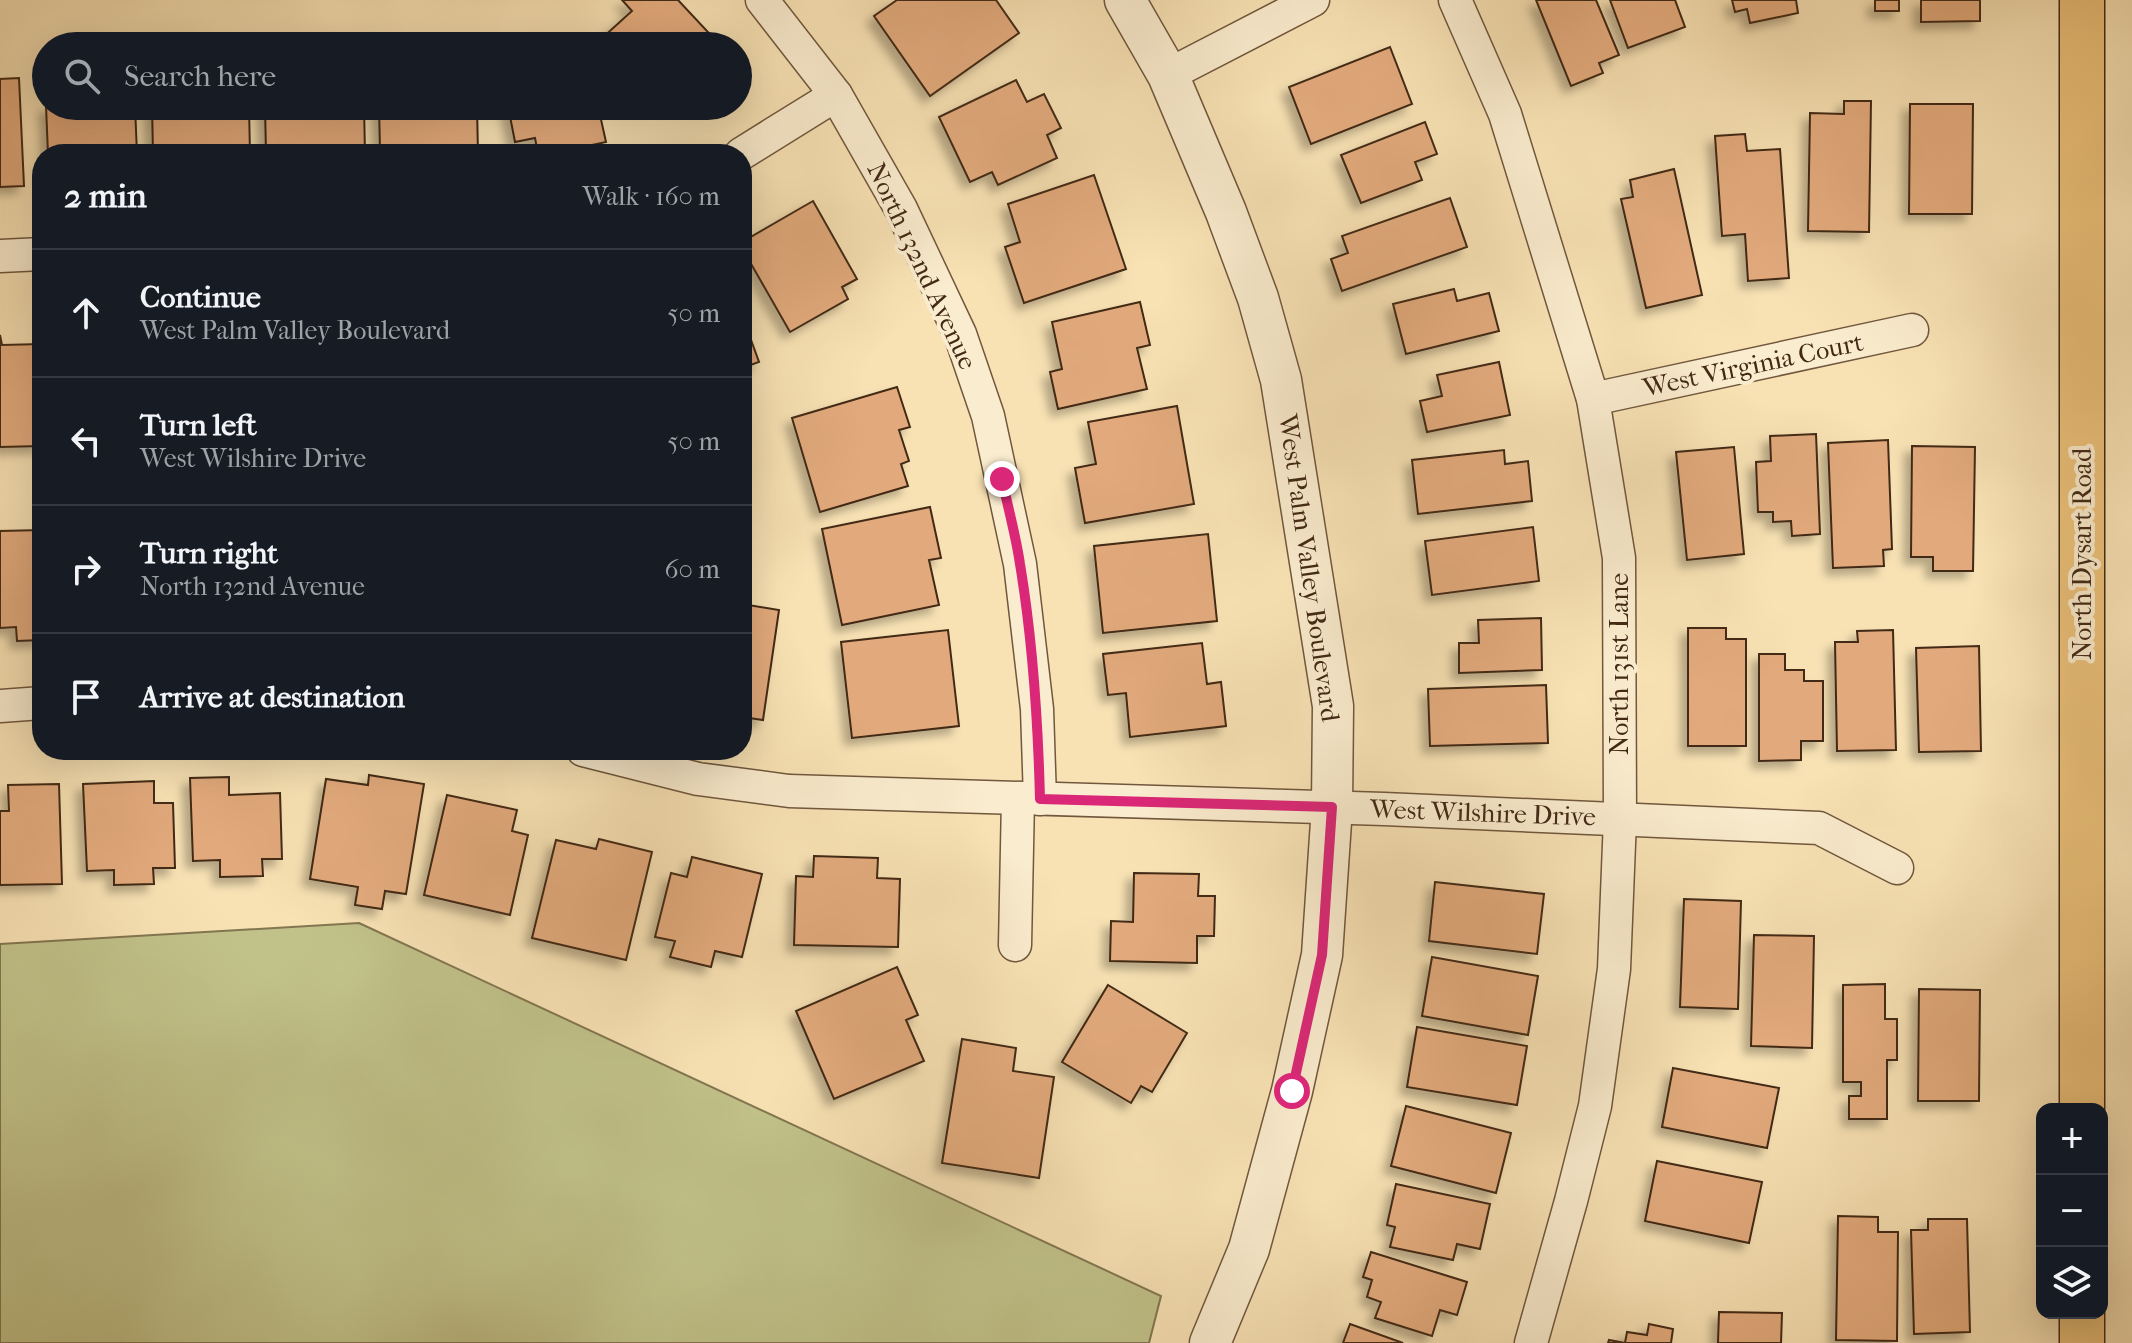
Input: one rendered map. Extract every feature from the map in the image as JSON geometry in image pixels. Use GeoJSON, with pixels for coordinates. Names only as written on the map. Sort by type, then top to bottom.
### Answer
{"type":"FeatureCollection","features":[{"type":"Feature","properties":{"kind":"main road","name":"North Dysart Road"},"geometry":{"type":"LineString","coordinates":[[2082,0],[2082,1103]]}},
{"type":"Feature","properties":{"kind":"main road"},"geometry":{"type":"LineString","coordinates":[[2082,1319],[2082,1343]]}},
{"type":"Feature","properties":{"kind":"street","name":"North 132nd Avenue"},"geometry":{"type":"LineString","coordinates":[[762,0],[836,95],[901,209],[960,334],[988,416],[1020,564],[1037,709],[1015,945]]}},
{"type":"Feature","properties":{"kind":"street","name":"West Palm Valley Boulevard"},"geometry":{"type":"LineString","coordinates":[[1125,0],[1168,75],[1258,298],[1281,380],[1333,706],[1332,807],[1322,955],[1292,1091],[1249,1249],[1210,1343]]}},
{"type":"Feature","properties":{"kind":"street"},"geometry":{"type":"LineString","coordinates":[[1168,75],[1313,0]]}},
{"type":"Feature","properties":{"kind":"street","name":"North 131st Lane"},"geometry":{"type":"LineString","coordinates":[[1455,0],[1505,114],[1593,399],[1619,558],[1620,819],[1614,969],[1595,1106],[1531,1343]]}},
{"type":"Feature","properties":{"kind":"street"},"geometry":{"type":"LineString","coordinates":[[752,147],[836,95]]}},
{"type":"Feature","properties":{"kind":"street"},"geometry":{"type":"LineString","coordinates":[[0,256],[32,254]]}},
{"type":"Feature","properties":{"kind":"street","name":"West Virginia Court"},"geometry":{"type":"LineString","coordinates":[[1593,399],[1912,330]]}},
{"type":"Feature","properties":{"kind":"street"},"geometry":{"type":"LineString","coordinates":[[0,706],[32,704]]}},
{"type":"Feature","properties":{"kind":"street","name":"West Wilshire Drive"},"geometry":{"type":"LineString","coordinates":[[623,760],[698,779],[789,791],[1332,807],[1819,828],[1897,868]]}},
{"type":"Feature","properties":{"kind":"green space"},"geometry":{"type":"Polygon","coordinates":[[[359,923],[1161,1296],[1149,1343],[0,1343],[0,944],[359,923]]]}},
{"type":"Feature","properties":{"kind":"building"},"geometry":{"type":"Polygon","coordinates":[[[622,0],[678,0],[708,32],[609,32],[632,11],[622,0]]]}},
{"type":"Feature","properties":{"kind":"building"},"geometry":{"type":"Polygon","coordinates":[[[897,0],[996,0],[1019,33],[930,96],[874,16],[897,0]]]}},
{"type":"Feature","properties":{"kind":"building"},"geometry":{"type":"Polygon","coordinates":[[[1536,0],[1596,0],[1619,55],[1599,63],[1603,73],[1571,86],[1536,0]]]}},
{"type":"Feature","properties":{"kind":"building"},"geometry":{"type":"Polygon","coordinates":[[[1610,0],[1675,0],[1685,27],[1628,48],[1610,0]]]}},
{"type":"Feature","properties":{"kind":"building"},"geometry":{"type":"Polygon","coordinates":[[[1732,0],[1796,0],[1798,13],[1750,23],[1747,9],[1735,12],[1732,0]]]}},
{"type":"Feature","properties":{"kind":"building"},"geometry":{"type":"Polygon","coordinates":[[[1875,0],[1899,0],[1899,11],[1875,11],[1875,0]]]}},
{"type":"Feature","properties":{"kind":"building"},"geometry":{"type":"Polygon","coordinates":[[[1921,0],[1980,0],[1980,21],[1921,22],[1921,0]]]}},
{"type":"Feature","properties":{"kind":"building"},"geometry":{"type":"Polygon","coordinates":[[[1390,47],[1412,104],[1311,144],[1289,87],[1390,47]]]}},
{"type":"Feature","properties":{"kind":"building"},"geometry":{"type":"Polygon","coordinates":[[[19,78],[24,186],[0,187],[0,79],[19,78]]]}},
{"type":"Feature","properties":{"kind":"building"},"geometry":{"type":"Polygon","coordinates":[[[1016,80],[1027,102],[1044,94],[1061,128],[1047,135],[1057,158],[998,185],[992,172],[970,182],[939,117],[1016,80]]]}},
{"type":"Feature","properties":{"kind":"building"},"geometry":{"type":"Polygon","coordinates":[[[1844,101],[1871,101],[1869,232],[1808,231],[1810,113],[1844,114],[1844,101]]]}},
{"type":"Feature","properties":{"kind":"building"},"geometry":{"type":"Polygon","coordinates":[[[1910,104],[1973,104],[1972,214],[1909,214],[1910,104]]]}},
{"type":"Feature","properties":{"kind":"building"},"geometry":{"type":"Polygon","coordinates":[[[47,120],[136,120],[137,144],[48,144],[47,120]]]}},
{"type":"Feature","properties":{"kind":"building"},"geometry":{"type":"Polygon","coordinates":[[[152,120],[249,120],[250,144],[153,144],[152,120]]]}},
{"type":"Feature","properties":{"kind":"building"},"geometry":{"type":"Polygon","coordinates":[[[265,120],[364,120],[365,144],[266,144],[265,120]]]}},
{"type":"Feature","properties":{"kind":"building"},"geometry":{"type":"Polygon","coordinates":[[[379,120],[477,120],[478,144],[380,144],[379,120]]]}},
{"type":"Feature","properties":{"kind":"building"},"geometry":{"type":"Polygon","coordinates":[[[511,120],[601,120],[606,142],[536,144],[535,138],[515,142],[511,120]]]}},
{"type":"Feature","properties":{"kind":"building"},"geometry":{"type":"Polygon","coordinates":[[[1425,122],[1437,154],[1415,162],[1422,180],[1361,203],[1341,155],[1425,122]]]}},
{"type":"Feature","properties":{"kind":"building"},"geometry":{"type":"Polygon","coordinates":[[[1745,134],[1747,151],[1780,149],[1789,278],[1748,281],[1745,234],[1722,236],[1715,136],[1745,134]]]}},
{"type":"Feature","properties":{"kind":"building"},"geometry":{"type":"Polygon","coordinates":[[[1674,169],[1702,295],[1646,308],[1621,199],[1633,197],[1630,180],[1674,169]]]}},
{"type":"Feature","properties":{"kind":"building"},"geometry":{"type":"Polygon","coordinates":[[[1094,175],[1126,269],[1024,303],[1005,247],[1020,242],[1008,204],[1094,175]]]}},
{"type":"Feature","properties":{"kind":"building"},"geometry":{"type":"Polygon","coordinates":[[[1450,198],[1467,247],[1342,291],[1331,259],[1348,253],[1342,236],[1450,198]]]}},
{"type":"Feature","properties":{"kind":"building"},"geometry":{"type":"Polygon","coordinates":[[[813,201],[857,279],[842,287],[848,299],[790,332],[752,266],[752,236],[813,201]]]}},
{"type":"Feature","properties":{"kind":"building"},"geometry":{"type":"Polygon","coordinates":[[[1454,289],[1457,301],[1489,293],[1499,331],[1406,354],[1393,304],[1454,289]]]}},
{"type":"Feature","properties":{"kind":"building"},"geometry":{"type":"Polygon","coordinates":[[[1140,302],[1150,345],[1137,348],[1147,389],[1058,409],[1050,372],[1062,369],[1052,322],[1140,302]]]}},
{"type":"Feature","properties":{"kind":"building"},"geometry":{"type":"Polygon","coordinates":[[[0,335],[2,345],[32,344],[32,446],[0,447],[0,335]]]}},
{"type":"Feature","properties":{"kind":"building"},"geometry":{"type":"Polygon","coordinates":[[[752,343],[759,362],[752,364],[752,343]]]}},
{"type":"Feature","properties":{"kind":"building"},"geometry":{"type":"Polygon","coordinates":[[[1499,362],[1510,415],[1427,432],[1420,401],[1442,396],[1437,375],[1499,362]]]}},
{"type":"Feature","properties":{"kind":"building"},"geometry":{"type":"Polygon","coordinates":[[[897,387],[910,427],[899,430],[909,461],[901,464],[908,486],[820,512],[792,418],[897,387]]]}},
{"type":"Feature","properties":{"kind":"building"},"geometry":{"type":"Polygon","coordinates":[[[1177,406],[1194,504],[1085,523],[1075,468],[1096,464],[1088,422],[1177,406]]]}},
{"type":"Feature","properties":{"kind":"building"},"geometry":{"type":"Polygon","coordinates":[[[1816,434],[1820,534],[1792,536],[1791,521],[1773,522],[1773,512],[1758,512],[1756,462],[1771,461],[1770,436],[1816,434]]]}},
{"type":"Feature","properties":{"kind":"building"},"geometry":{"type":"Polygon","coordinates":[[[1888,440],[1892,549],[1883,550],[1884,566],[1833,568],[1828,443],[1888,440]]]}},
{"type":"Feature","properties":{"kind":"building"},"geometry":{"type":"Polygon","coordinates":[[[1912,446],[1975,447],[1973,571],[1933,571],[1933,557],[1911,557],[1912,446]]]}},
{"type":"Feature","properties":{"kind":"building"},"geometry":{"type":"Polygon","coordinates":[[[1734,447],[1744,554],[1687,560],[1676,452],[1734,447]]]}},
{"type":"Feature","properties":{"kind":"building"},"geometry":{"type":"Polygon","coordinates":[[[1504,450],[1505,464],[1528,461],[1532,501],[1418,514],[1412,460],[1504,450]]]}},
{"type":"Feature","properties":{"kind":"building"},"geometry":{"type":"Polygon","coordinates":[[[930,507],[941,558],[929,560],[939,605],[842,625],[822,529],[930,507]]]}},
{"type":"Feature","properties":{"kind":"building"},"geometry":{"type":"Polygon","coordinates":[[[1533,527],[1539,581],[1432,595],[1425,541],[1533,527]]]}},
{"type":"Feature","properties":{"kind":"building"},"geometry":{"type":"Polygon","coordinates":[[[32,530],[32,640],[17,641],[16,627],[0,628],[0,531],[32,530]]]}},
{"type":"Feature","properties":{"kind":"building"},"geometry":{"type":"Polygon","coordinates":[[[1208,534],[1217,621],[1103,633],[1094,546],[1208,534]]]}},
{"type":"Feature","properties":{"kind":"building"},"geometry":{"type":"Polygon","coordinates":[[[752,606],[779,610],[763,720],[752,718],[752,606]]]}},
{"type":"Feature","properties":{"kind":"building"},"geometry":{"type":"Polygon","coordinates":[[[1541,618],[1542,670],[1459,673],[1459,643],[1479,643],[1478,620],[1541,618]]]}},
{"type":"Feature","properties":{"kind":"building"},"geometry":{"type":"Polygon","coordinates":[[[1688,628],[1726,628],[1726,639],[1746,639],[1746,746],[1688,746],[1688,628]]]}},
{"type":"Feature","properties":{"kind":"building"},"geometry":{"type":"Polygon","coordinates":[[[948,630],[959,726],[852,738],[841,642],[948,630]]]}},
{"type":"Feature","properties":{"kind":"building"},"geometry":{"type":"Polygon","coordinates":[[[1893,630],[1896,750],[1837,751],[1835,642],[1858,642],[1857,631],[1893,630]]]}},
{"type":"Feature","properties":{"kind":"building"},"geometry":{"type":"Polygon","coordinates":[[[1202,643],[1207,684],[1221,682],[1226,726],[1130,737],[1126,693],[1108,695],[1103,654],[1202,643]]]}},
{"type":"Feature","properties":{"kind":"building"},"geometry":{"type":"Polygon","coordinates":[[[1979,646],[1981,751],[1919,752],[1916,648],[1979,646]]]}},
{"type":"Feature","properties":{"kind":"building"},"geometry":{"type":"Polygon","coordinates":[[[1759,654],[1785,654],[1785,670],[1804,670],[1804,681],[1823,681],[1823,741],[1801,741],[1801,760],[1759,761],[1759,654]]]}},
{"type":"Feature","properties":{"kind":"building"},"geometry":{"type":"Polygon","coordinates":[[[1546,685],[1548,743],[1430,746],[1428,689],[1546,685]]]}},
{"type":"Feature","properties":{"kind":"building"},"geometry":{"type":"Polygon","coordinates":[[[369,775],[424,784],[406,894],[385,891],[382,909],[355,905],[358,887],[310,879],[326,779],[368,785],[369,775]]]}},
{"type":"Feature","properties":{"kind":"building"},"geometry":{"type":"Polygon","coordinates":[[[229,777],[229,795],[280,793],[282,859],[262,859],[263,876],[220,877],[220,860],[193,861],[190,778],[229,777]]]}},
{"type":"Feature","properties":{"kind":"building"},"geometry":{"type":"Polygon","coordinates":[[[154,781],[154,803],[173,803],[175,868],[153,868],[154,884],[114,885],[114,870],[87,871],[83,784],[154,781]]]}},
{"type":"Feature","properties":{"kind":"building"},"geometry":{"type":"Polygon","coordinates":[[[59,784],[62,884],[0,885],[0,811],[9,811],[8,785],[59,784]]]}},
{"type":"Feature","properties":{"kind":"building"},"geometry":{"type":"Polygon","coordinates":[[[447,795],[517,810],[512,831],[528,835],[510,915],[424,895],[447,795]]]}},
{"type":"Feature","properties":{"kind":"building"},"geometry":{"type":"Polygon","coordinates":[[[599,839],[652,852],[626,960],[532,938],[556,840],[596,849],[599,839]]]}},
{"type":"Feature","properties":{"kind":"building"},"geometry":{"type":"Polygon","coordinates":[[[814,856],[878,858],[877,878],[900,879],[898,947],[794,945],[796,876],[813,877],[814,856]]]}},
{"type":"Feature","properties":{"kind":"building"},"geometry":{"type":"Polygon","coordinates":[[[692,857],[762,874],[742,957],[715,951],[711,967],[670,957],[675,941],[655,937],[671,873],[687,877],[692,857]]]}},
{"type":"Feature","properties":{"kind":"building"},"geometry":{"type":"Polygon","coordinates":[[[1134,873],[1199,874],[1198,896],[1215,896],[1214,936],[1197,936],[1197,963],[1110,961],[1111,921],[1133,922],[1134,873]]]}},
{"type":"Feature","properties":{"kind":"building"},"geometry":{"type":"Polygon","coordinates":[[[1435,882],[1544,894],[1537,954],[1429,941],[1435,882]]]}},
{"type":"Feature","properties":{"kind":"building"},"geometry":{"type":"Polygon","coordinates":[[[1684,899],[1741,901],[1738,1009],[1680,1007],[1684,899]]]}},
{"type":"Feature","properties":{"kind":"building"},"geometry":{"type":"Polygon","coordinates":[[[1754,935],[1814,936],[1812,1048],[1751,1046],[1754,935]]]}},
{"type":"Feature","properties":{"kind":"building"},"geometry":{"type":"Polygon","coordinates":[[[1432,957],[1538,976],[1528,1035],[1422,1016],[1432,957]]]}},
{"type":"Feature","properties":{"kind":"building"},"geometry":{"type":"Polygon","coordinates":[[[897,967],[918,1015],[906,1020],[924,1061],[834,1099],[796,1011],[897,967]]]}},
{"type":"Feature","properties":{"kind":"building"},"geometry":{"type":"Polygon","coordinates":[[[1885,984],[1885,1019],[1897,1019],[1897,1060],[1887,1060],[1887,1119],[1849,1119],[1849,1096],[1861,1096],[1861,1082],[1843,1082],[1843,985],[1885,984]]]}},
{"type":"Feature","properties":{"kind":"building"},"geometry":{"type":"Polygon","coordinates":[[[1108,985],[1187,1033],[1152,1092],[1141,1086],[1131,1103],[1062,1062],[1108,985]]]}},
{"type":"Feature","properties":{"kind":"building"},"geometry":{"type":"Polygon","coordinates":[[[1919,989],[1980,990],[1979,1101],[1918,1101],[1919,989]]]}},
{"type":"Feature","properties":{"kind":"building"},"geometry":{"type":"Polygon","coordinates":[[[1417,1027],[1527,1046],[1517,1105],[1407,1087],[1417,1027]]]}},
{"type":"Feature","properties":{"kind":"building"},"geometry":{"type":"Polygon","coordinates":[[[962,1039],[1016,1048],[1013,1071],[1054,1077],[1039,1178],[942,1163],[962,1039]]]}},
{"type":"Feature","properties":{"kind":"building"},"geometry":{"type":"Polygon","coordinates":[[[1673,1068],[1779,1088],[1767,1148],[1662,1127],[1673,1068]]]}},
{"type":"Feature","properties":{"kind":"building"},"geometry":{"type":"Polygon","coordinates":[[[1406,1106],[1511,1133],[1496,1193],[1391,1166],[1406,1106]]]}},
{"type":"Feature","properties":{"kind":"building"},"geometry":{"type":"Polygon","coordinates":[[[1657,1161],[1762,1182],[1749,1243],[1645,1221],[1657,1161]]]}},
{"type":"Feature","properties":{"kind":"building"},"geometry":{"type":"Polygon","coordinates":[[[1396,1184],[1490,1204],[1480,1249],[1457,1244],[1453,1260],[1390,1247],[1395,1227],[1387,1225],[1396,1184]]]}},
{"type":"Feature","properties":{"kind":"building"},"geometry":{"type":"Polygon","coordinates":[[[1838,1216],[1878,1217],[1878,1232],[1898,1232],[1897,1341],[1836,1340],[1838,1216]]]}},
{"type":"Feature","properties":{"kind":"building"},"geometry":{"type":"Polygon","coordinates":[[[1928,1219],[1967,1219],[1970,1332],[1914,1334],[1911,1230],[1928,1230],[1928,1219]]]}},
{"type":"Feature","properties":{"kind":"building"},"geometry":{"type":"Polygon","coordinates":[[[1371,1252],[1467,1282],[1457,1315],[1440,1310],[1432,1336],[1375,1318],[1381,1302],[1367,1297],[1372,1280],[1363,1277],[1371,1252]]]}},
{"type":"Feature","properties":{"kind":"building"},"geometry":{"type":"Polygon","coordinates":[[[1719,1312],[1782,1313],[1781,1343],[1718,1343],[1719,1312]]]}},
{"type":"Feature","properties":{"kind":"building"},"geometry":{"type":"Polygon","coordinates":[[[1350,1324],[1403,1343],[1343,1343],[1350,1324]]]}},
{"type":"Feature","properties":{"kind":"building"},"geometry":{"type":"Polygon","coordinates":[[[1649,1324],[1673,1329],[1671,1343],[1625,1343],[1627,1332],[1647,1335],[1649,1324]]]}},
{"type":"Feature","properties":{"kind":"route"},"geometry":{"type":"LineString","coordinates":[[1002,479],[1020,564],[1030,639],[1037,709],[1040,799],[1332,807],[1322,955],[1292,1091]]}}]}
